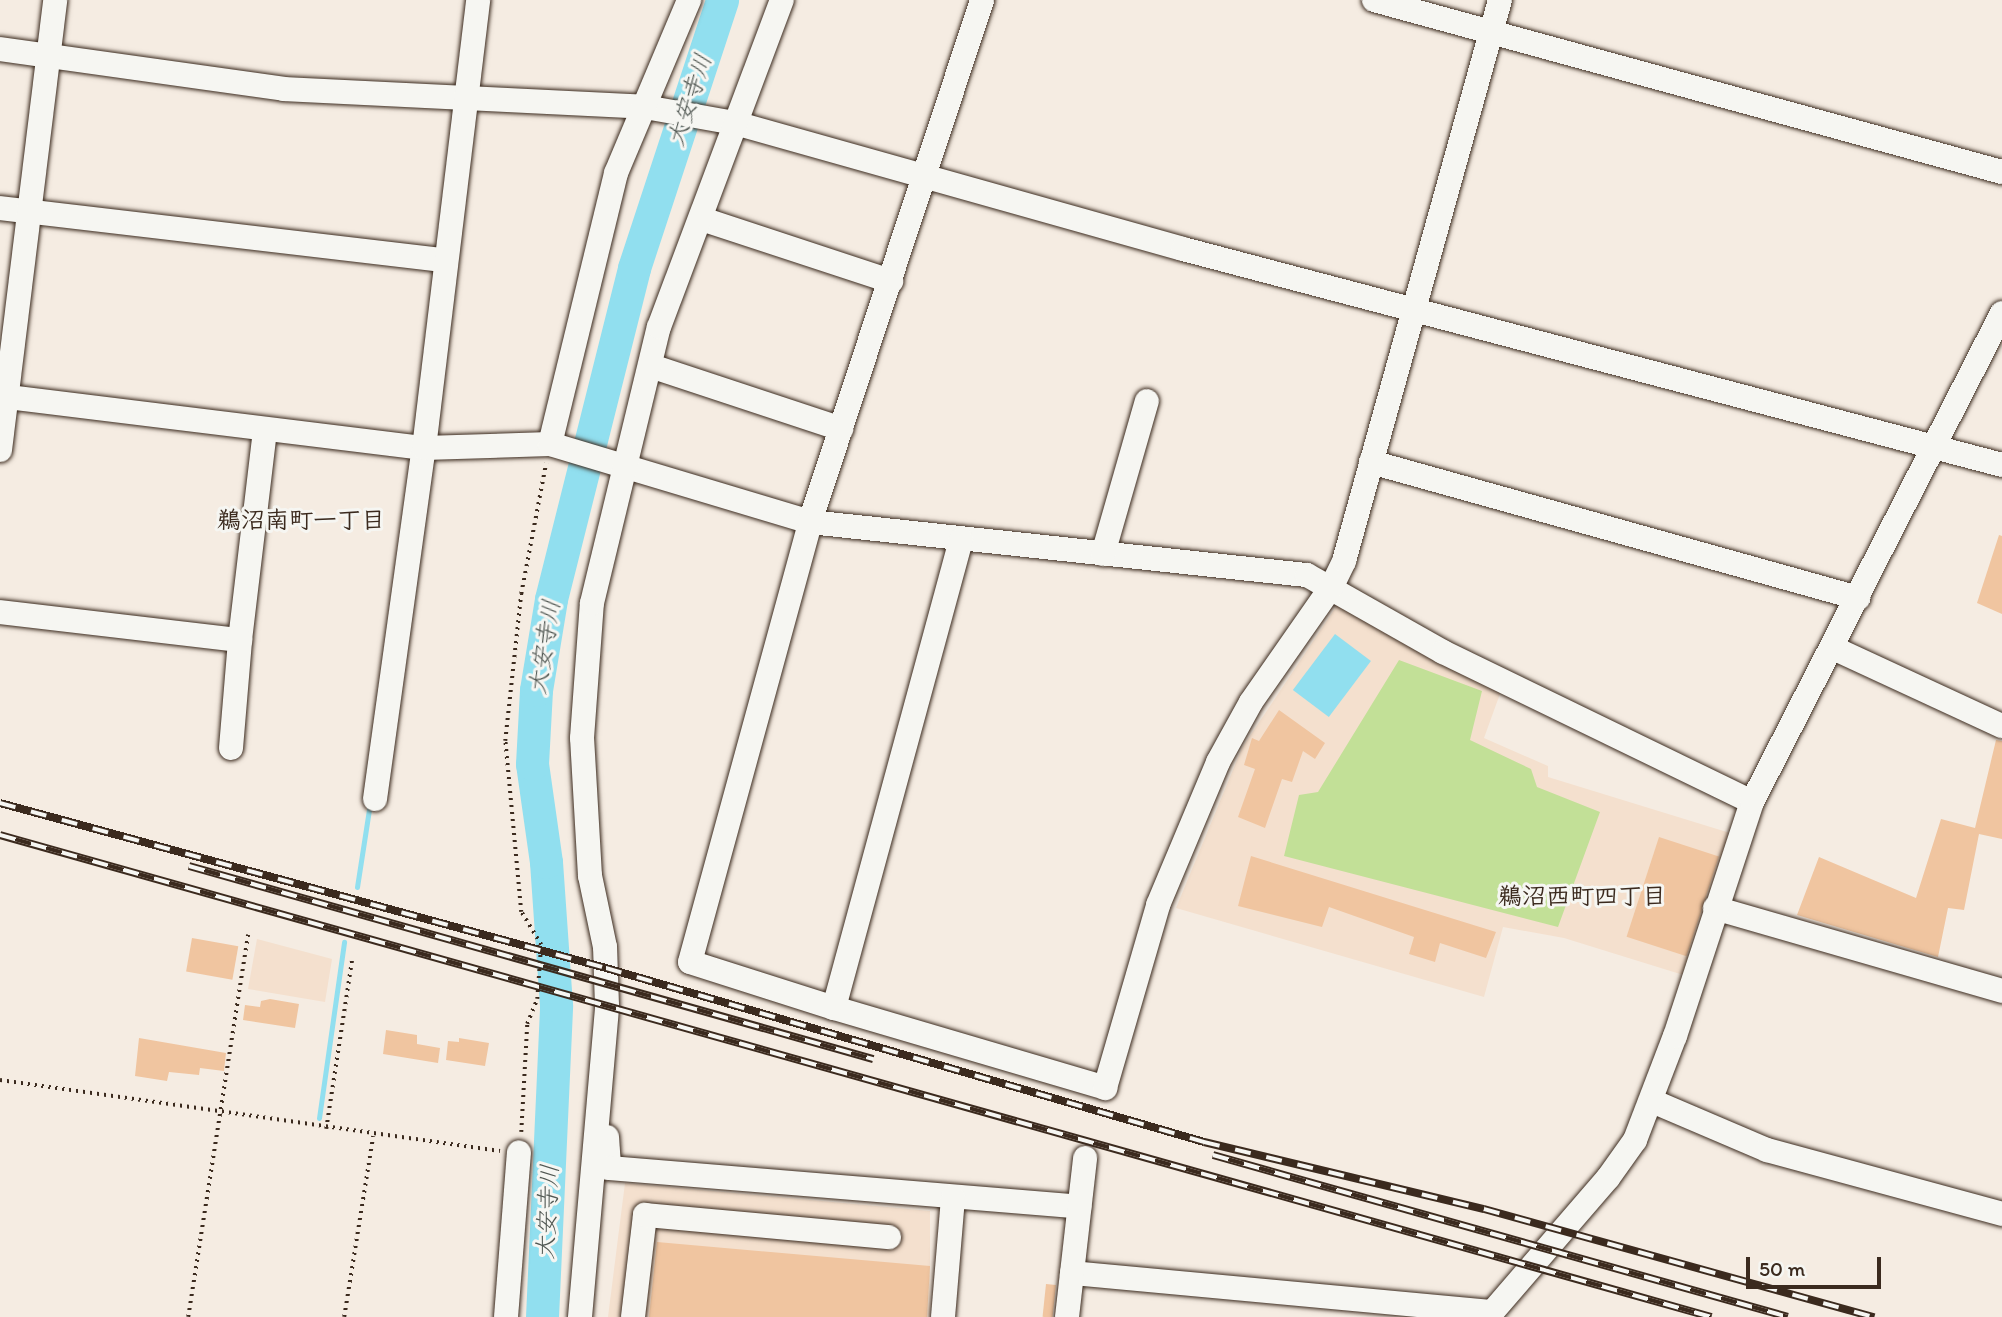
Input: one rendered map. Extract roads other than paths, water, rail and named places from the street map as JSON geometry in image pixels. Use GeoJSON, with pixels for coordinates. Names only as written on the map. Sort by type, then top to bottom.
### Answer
{"type":"FeatureCollection","features":[{"type":"Feature","properties":{"kind":"street"},"geometry":{"type":"LineString","coordinates":[[0,450],[3,397],[55,0]]}},
{"type":"Feature","properties":{"kind":"street"},"geometry":{"type":"LineString","coordinates":[[375,799],[424,448],[444,260],[478,0]]}},
{"type":"Feature","properties":{"kind":"street"},"geometry":{"type":"LineString","coordinates":[[551,444],[616,173],[650,108],[689,0]]}},
{"type":"Feature","properties":{"kind":"street"},"geometry":{"type":"LineString","coordinates":[[580,1317],[606,968],[590,876],[582,738],[592,603],[623,466],[659,327],[728,122],[782,0]]}},
{"type":"Feature","properties":{"kind":"street"},"geometry":{"type":"LineString","coordinates":[[982,0],[810,522],[690,962],[834,1008],[1105,1088],[1158,905],[1218,762],[1251,702],[1332,586],[1371,462],[1500,0]]}},
{"type":"Feature","properties":{"kind":"street"},"geometry":{"type":"LineString","coordinates":[[1374,0],[2002,172]]}},
{"type":"Feature","properties":{"kind":"street"},"geometry":{"type":"LineString","coordinates":[[0,49],[48,58],[283,89],[650,108],[728,122],[926,174],[1184,249],[1413,306],[2002,464]]}},
{"type":"Feature","properties":{"kind":"street"},"geometry":{"type":"LineString","coordinates":[[0,208],[444,260]]}},
{"type":"Feature","properties":{"kind":"street"},"geometry":{"type":"LineString","coordinates":[[708,221],[891,281]]}},
{"type":"Feature","properties":{"kind":"street"},"geometry":{"type":"LineString","coordinates":[[1072,1273],[1490,1314],[1608,1178],[1635,1140],[1652,1101],[1752,802],[1938,446],[2002,313]]}},
{"type":"Feature","properties":{"kind":"street"},"geometry":{"type":"LineString","coordinates":[[660,369],[841,429]]}},
{"type":"Feature","properties":{"kind":"street"},"geometry":{"type":"LineString","coordinates":[[3,397],[424,448],[551,444],[810,522],[1307,575],[1332,586],[1443,652],[1752,802]]}},
{"type":"Feature","properties":{"kind":"street"},"geometry":{"type":"LineString","coordinates":[[1103,554],[1147,401]]}},
{"type":"Feature","properties":{"kind":"street"},"geometry":{"type":"LineString","coordinates":[[231,748],[240,640],[265,429]]}},
{"type":"Feature","properties":{"kind":"street"},"geometry":{"type":"LineString","coordinates":[[1371,462],[1858,598]]}},
{"type":"Feature","properties":{"kind":"street"},"geometry":{"type":"LineString","coordinates":[[834,1008],[961,540]]}},
{"type":"Feature","properties":{"kind":"street"},"geometry":{"type":"LineString","coordinates":[[0,612],[240,640]]}},
{"type":"Feature","properties":{"kind":"street"},"geometry":{"type":"LineString","coordinates":[[1833,648],[2002,726]]}},
{"type":"Feature","properties":{"kind":"street"},"geometry":{"type":"LineString","coordinates":[[1715,908],[2002,991]]}},
{"type":"Feature","properties":{"kind":"street"},"geometry":{"type":"LineString","coordinates":[[598,1085],[605,1102],[609,1168],[1079,1207]]}},
{"type":"Feature","properties":{"kind":"street"},"geometry":{"type":"LineString","coordinates":[[1652,1101],[1767,1150],[2002,1214]]}},
{"type":"Feature","properties":{"kind":"street"},"geometry":{"type":"LineString","coordinates":[[506,1317],[519,1153]]}},
{"type":"Feature","properties":{"kind":"street"},"geometry":{"type":"LineString","coordinates":[[1067,1317],[1085,1158]]}},
{"type":"Feature","properties":{"kind":"street"},"geometry":{"type":"LineString","coordinates":[[943,1317],[953,1198]]}},
{"type":"Feature","properties":{"kind":"street"},"geometry":{"type":"LineString","coordinates":[[633,1317],[645,1215],[889,1237]]}},
{"type":"Feature","properties":{"kind":"water"},"geometry":{"type":"Polygon","coordinates":[[[1335,634],[1371,661],[1329,717],[1293,690],[1335,634]]]}},
{"type":"Feature","properties":{"kind":"waterway","name":"大安寺川"},"geometry":{"type":"LineString","coordinates":[[542,1317],[556,1005],[546,862],[532,764],[536,690],[551,599],[634,268],[722,0]]}},
{"type":"Feature","properties":{"kind":"waterway"},"geometry":{"type":"LineString","coordinates":[[357,887],[370,803]]}},
{"type":"Feature","properties":{"kind":"waterway"},"geometry":{"type":"LineString","coordinates":[[319,1118],[344,942]]}},
{"type":"Feature","properties":{"kind":"railway"},"geometry":{"type":"LineString","coordinates":[[0,803],[606,968],[1204,1142],[1484,1209],[1874,1317]]}},
{"type":"Feature","properties":{"kind":"railway"},"geometry":{"type":"LineString","coordinates":[[0,835],[1711,1317]]}},
{"type":"Feature","properties":{"kind":"railway"},"geometry":{"type":"LineString","coordinates":[[189,866],[873,1059]]}},
{"type":"Feature","properties":{"kind":"railway"},"geometry":{"type":"LineString","coordinates":[[1213,1155],[1788,1317]]}},
{"type":"Feature","properties":{"kind":"district","name":"鵜沼南町一丁目"},"geometry":{"type":"Point","coordinates":[301,520]}},
{"type":"Feature","properties":{"kind":"district","name":"鵜沼西町四丁目"},"geometry":{"type":"Point","coordinates":[1582,896]}}]}
